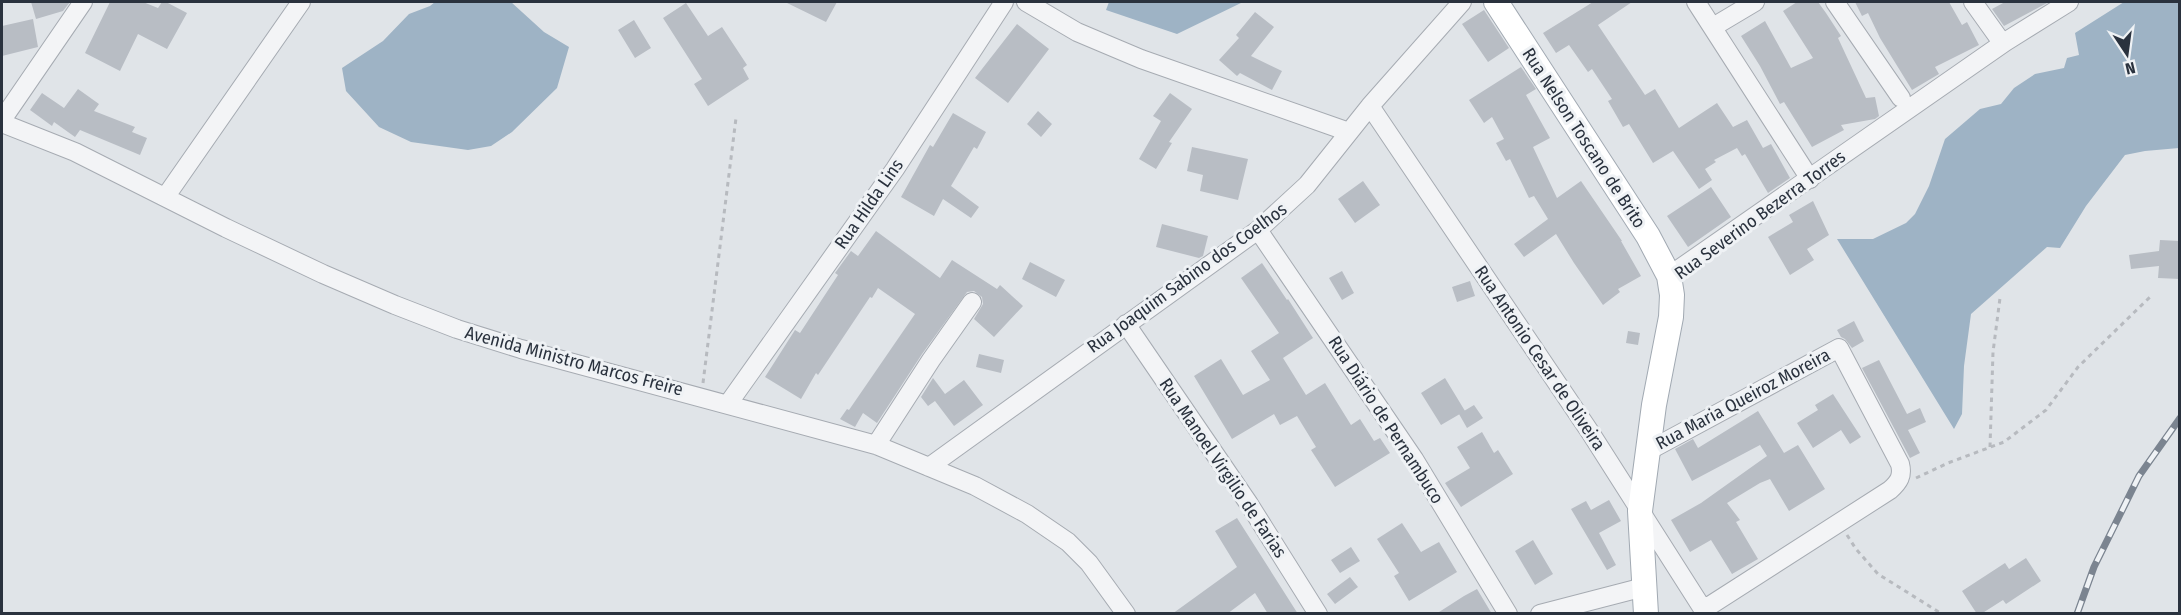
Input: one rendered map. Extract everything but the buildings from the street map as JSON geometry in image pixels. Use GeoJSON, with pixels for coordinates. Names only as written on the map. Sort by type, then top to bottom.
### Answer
{"type":"FeatureCollection","features":[{"type":"Feature","properties":{"kind":"main road","name":"Rua Nelson Toscano de Brito"},"geometry":{"type":"LineString","coordinates":[[1496,2],[1648,236],[1669,276]]}},
{"type":"Feature","properties":{"kind":"main road","name":"Rua Severino Bezerra Torres"},"geometry":{"type":"LineString","coordinates":[[1646,614],[1640,511],[1654,405],[1671,317],[1672,295],[1669,276]]}},
{"type":"Feature","properties":{"kind":"street"},"geometry":{"type":"LineString","coordinates":[[2,122],[83,2]]}},
{"type":"Feature","properties":{"kind":"street"},"geometry":{"type":"LineString","coordinates":[[166,196],[301,2]]}},
{"type":"Feature","properties":{"kind":"street","name":"Rua Hilda Lins"},"geometry":{"type":"LineString","coordinates":[[728,404],[895,169],[1004,2]]}},
{"type":"Feature","properties":{"kind":"street"},"geometry":{"type":"LineString","coordinates":[[1026,2],[1077,32],[1141,59],[1349,132]]}},
{"type":"Feature","properties":{"kind":"street","name":"Rua Joaquim Sabino dos Coelhos"},"geometry":{"type":"LineString","coordinates":[[929,467],[1258,230],[1307,185],[1370,106],[1462,2]]}},
{"type":"Feature","properties":{"kind":"street"},"geometry":{"type":"LineString","coordinates":[[1696,2],[1810,179]]}},
{"type":"Feature","properties":{"kind":"street"},"geometry":{"type":"LineString","coordinates":[[1713,27],[1755,2]]}},
{"type":"Feature","properties":{"kind":"street"},"geometry":{"type":"LineString","coordinates":[[1835,2],[1901,98]]}},
{"type":"Feature","properties":{"kind":"street"},"geometry":{"type":"LineString","coordinates":[[1973,2],[1998,37]]}},
{"type":"Feature","properties":{"kind":"street","name":"Rua Severino Bezerra Torres"},"geometry":{"type":"LineString","coordinates":[[1669,276],[1995,49],[2069,2]]}},
{"type":"Feature","properties":{"kind":"street","name":"Rua Antonio Cesar de Oliveira"},"geometry":{"type":"LineString","coordinates":[[1370,106],[1570,402],[1704,612]]}},
{"type":"Feature","properties":{"kind":"street","name":"Avenida Ministro Marcos Freire"},"geometry":{"type":"LineString","coordinates":[[2,122],[75,152],[323,274],[457,329],[521,349],[876,445],[975,486],[1027,514],[1068,542],[1089,563],[1126,614]]}},
{"type":"Feature","properties":{"kind":"street","name":"Rua Diário de Pernambuco"},"geometry":{"type":"LineString","coordinates":[[1258,230],[1414,459],[1508,614]]}},
{"type":"Feature","properties":{"kind":"street"},"geometry":{"type":"LineString","coordinates":[[876,445],[972,302]]}},
{"type":"Feature","properties":{"kind":"street","name":"Rua Manoel Virgilio de Farias"},"geometry":{"type":"LineString","coordinates":[[1126,324],[1249,504],[1318,614]]}},
{"type":"Feature","properties":{"kind":"street","name":"Rua Maria Queiroz Moreira"},"geometry":{"type":"LineString","coordinates":[[1648,451],[1839,348],[1900,464],[1901,478],[1890,490]]}},
{"type":"Feature","properties":{"kind":"street"},"geometry":{"type":"LineString","coordinates":[[1704,612],[1890,490]]}},
{"type":"Feature","properties":{"kind":"street"},"geometry":{"type":"LineString","coordinates":[[1540,614],[1644,587]]}},
{"type":"Feature","properties":{"kind":"path"},"geometry":{"type":"LineString","coordinates":[[701,396],[736,118]]}},
{"type":"Feature","properties":{"kind":"path"},"geometry":{"type":"LineString","coordinates":[[1890,490],[1948,463],[2004,442],[2046,410],[2078,368],[2151,296]]}},
{"type":"Feature","properties":{"kind":"path"},"geometry":{"type":"LineString","coordinates":[[1990,447],[1993,352],[2000,298]]}},
{"type":"Feature","properties":{"kind":"path"},"geometry":{"type":"LineString","coordinates":[[1840,523],[1856,549],[1878,574],[1942,614]]}},
{"type":"Feature","properties":{"kind":"water"},"geometry":{"type":"Polygon","coordinates":[[[435,2],[511,2],[544,32],[569,47],[557,88],[512,132],[491,146],[468,150],[411,142],[379,127],[346,91],[342,68],[383,41],[409,14],[435,2]]]}},
{"type":"Feature","properties":{"kind":"water"},"geometry":{"type":"Polygon","coordinates":[[[1109,2],[1243,2],[1177,34],[1106,10],[1109,2]]]}},
{"type":"Feature","properties":{"kind":"water"},"geometry":{"type":"Polygon","coordinates":[[[2124,2],[2179,2],[2179,148],[2125,155],[2086,206],[2060,248],[2047,247],[1971,314],[1964,366],[1962,414],[1954,429],[1837,239],[1873,239],[1906,223],[1915,214],[1929,186],[1945,139],[1980,109],[2001,104],[2014,88],[2035,74],[2064,68],[2067,58],[2079,55],[2075,33],[2124,2]]]}},
{"type":"Feature","properties":{"kind":"railway"},"geometry":{"type":"LineString","coordinates":[[2077,614],[2094,567],[2139,476],[2180,418]]}}]}
